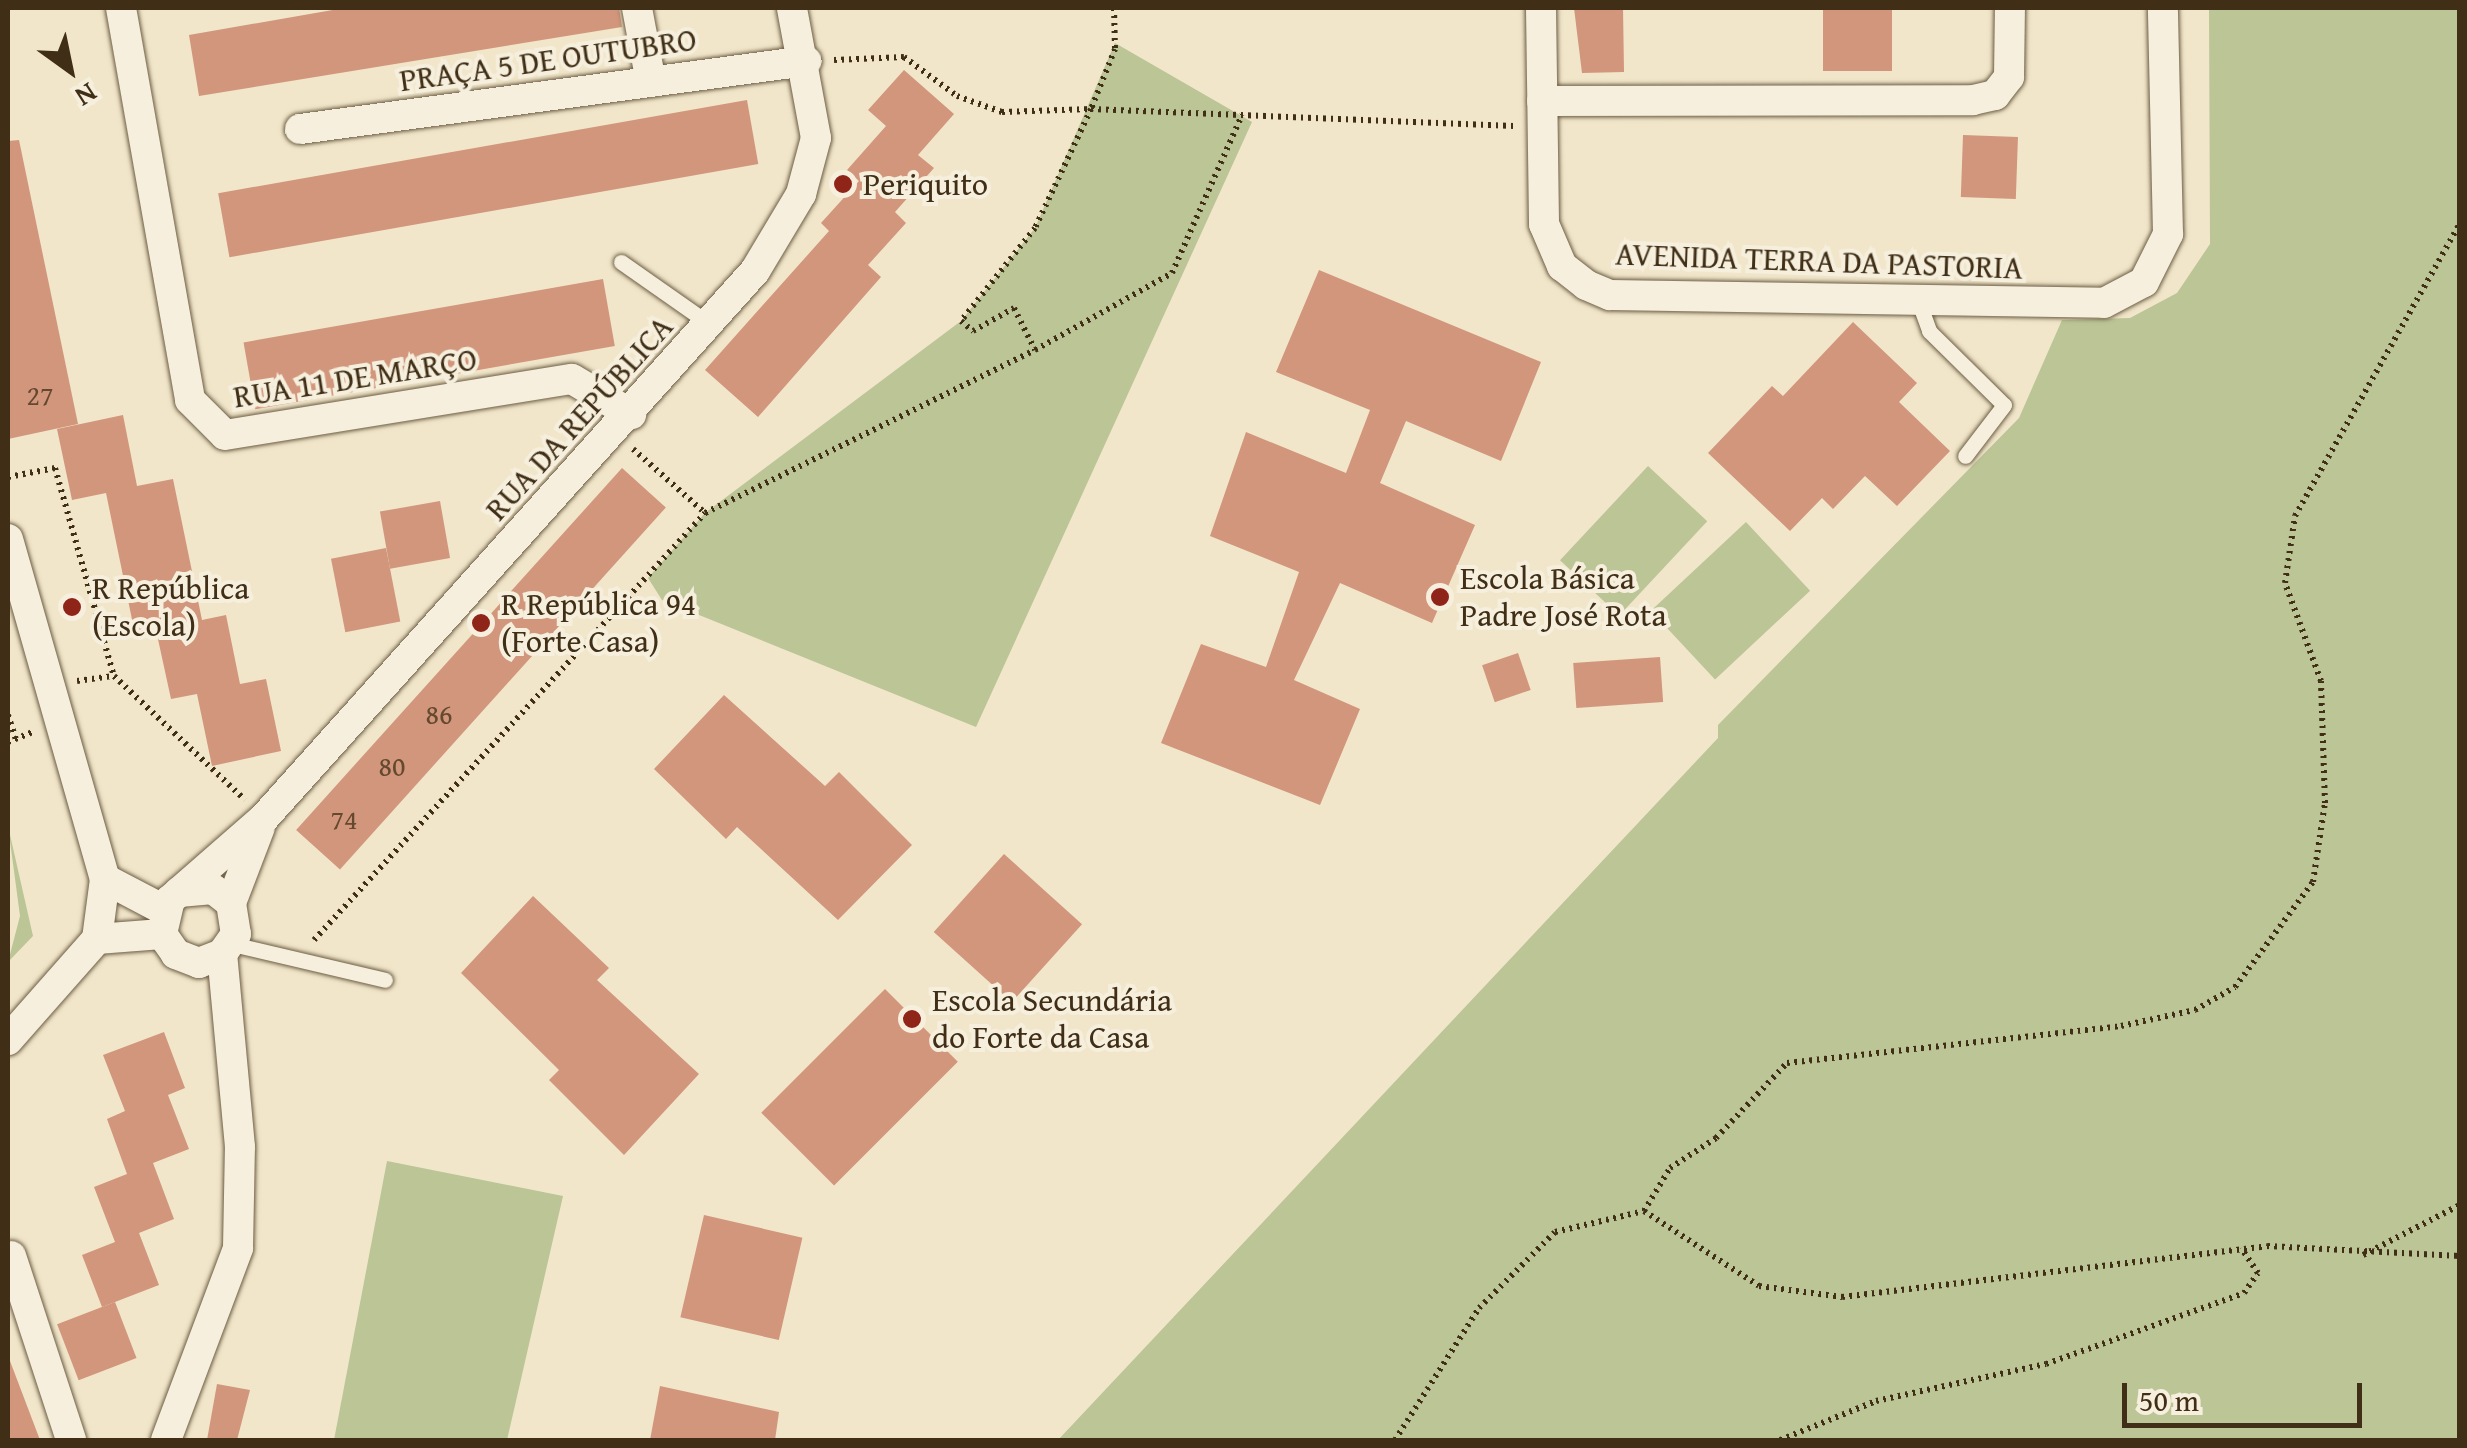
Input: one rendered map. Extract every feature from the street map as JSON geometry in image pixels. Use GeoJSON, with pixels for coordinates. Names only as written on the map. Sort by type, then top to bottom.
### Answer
{"type":"FeatureCollection","features":[{"type":"Feature","properties":{"kind":"street","name":"RUA 11 DE MARÇO"},"geometry":{"type":"LineString","coordinates":[[120,8],[190,400],[226,436],[572,379],[622,423]]}},
{"type":"Feature","properties":{"kind":"street"},"geometry":{"type":"LineString","coordinates":[[637,8],[651,82]]}},
{"type":"Feature","properties":{"kind":"street","name":"RUA DA REPÚBLICA"},"geometry":{"type":"LineString","coordinates":[[264,818],[711,325],[801,194],[816,138],[806,61],[792,8]]}},
{"type":"Feature","properties":{"kind":"street","name":"AVENIDA TERRA DA PASTORIA"},"geometry":{"type":"LineString","coordinates":[[1540,8],[1550,246],[1586,285],[1610,295],[2104,304],[2144,282],[2168,234],[2163,8]]}},
{"type":"Feature","properties":{"kind":"street"},"geometry":{"type":"LineString","coordinates":[[1542,114],[1973,100],[1995,94],[2008,77],[2010,8]]}},
{"type":"Feature","properties":{"kind":"street","name":"PRAÇA 5 DE OUTUBRO"},"geometry":{"type":"LineString","coordinates":[[300,129],[806,61]]}},
{"type":"Feature","properties":{"kind":"street"},"geometry":{"type":"LineString","coordinates":[[8,539],[105,879],[97,939]]}},
{"type":"Feature","properties":{"kind":"street"},"geometry":{"type":"LineString","coordinates":[[166,1440],[238,1248],[240,1147],[226,1028],[227,949],[231,903],[264,818]]}},
{"type":"Feature","properties":{"kind":"street"},"geometry":{"type":"LineString","coordinates":[[169,912],[264,818]]}},
{"type":"Feature","properties":{"kind":"street"},"geometry":{"type":"LineString","coordinates":[[105,879],[169,912],[186,960],[226,1028]]}},
{"type":"Feature","properties":{"kind":"street"},"geometry":{"type":"LineString","coordinates":[[8,1040],[97,939],[169,912],[212,889],[231,903]]}},
{"type":"Feature","properties":{"kind":"street"},"geometry":{"type":"LineString","coordinates":[[186,960],[227,949]]}},
{"type":"Feature","properties":{"kind":"street"},"geometry":{"type":"LineString","coordinates":[[11,1256],[71,1440]]}},
{"type":"Feature","properties":{"kind":"lane"},"geometry":{"type":"LineString","coordinates":[[620,262],[711,325]]}},
{"type":"Feature","properties":{"kind":"lane"},"geometry":{"type":"LineString","coordinates":[[1918,300],[1930,332],[2004,404],[1966,456]]}},
{"type":"Feature","properties":{"kind":"lane"},"geometry":{"type":"LineString","coordinates":[[227,949],[299,959],[384,980]]}},
{"type":"Feature","properties":{"kind":"path"},"geometry":{"type":"LineString","coordinates":[[1035,350],[1014,308],[972,331],[960,321],[1035,228],[1092,109],[1115,49],[1114,8]]}},
{"type":"Feature","properties":{"kind":"path"},"geometry":{"type":"LineString","coordinates":[[806,61],[904,57],[957,96],[1002,112],[1092,109],[1242,116],[1542,114]]}},
{"type":"Feature","properties":{"kind":"path"},"geometry":{"type":"LineString","coordinates":[[299,959],[705,513],[1035,350],[1172,273],[1242,116]]}},
{"type":"Feature","properties":{"kind":"path"},"geometry":{"type":"LineString","coordinates":[[1395,1440],[1478,1308],[1554,1232],[1644,1211],[1670,1168],[1716,1138],[1787,1063],[2121,1026],[2195,1010],[2235,987],[2313,882],[2325,803],[2322,680],[2285,583],[2295,516],[2460,223]]}},
{"type":"Feature","properties":{"kind":"path"},"geometry":{"type":"LineString","coordinates":[[622,423],[705,513]]}},
{"type":"Feature","properties":{"kind":"path"},"geometry":{"type":"LineString","coordinates":[[8,477],[55,468],[114,676],[264,818]]}},
{"type":"Feature","properties":{"kind":"path"},"geometry":{"type":"LineString","coordinates":[[51,684],[114,676]]}},
{"type":"Feature","properties":{"kind":"path"},"geometry":{"type":"LineString","coordinates":[[8,715],[16,738]]}},
{"type":"Feature","properties":{"kind":"path"},"geometry":{"type":"LineString","coordinates":[[2362,1255],[2460,1205]]}},
{"type":"Feature","properties":{"kind":"path"},"geometry":{"type":"LineString","coordinates":[[1644,1211],[1759,1286],[1842,1297],[2242,1248],[2460,1256]]}},
{"type":"Feature","properties":{"kind":"path"},"geometry":{"type":"LineString","coordinates":[[1780,1440],[1876,1400],[2046,1364],[2244,1293],[2258,1273],[2242,1248]]}},
{"type":"Feature","properties":{"kind":"green space"},"geometry":{"type":"Polygon","coordinates":[[[2209,8],[2459,8],[2459,1440],[1058,1440],[1718,738],[1718,725],[2019,418],[2062,320],[2130,318],[2177,293],[2210,244],[2209,8]]]}},
{"type":"Feature","properties":{"kind":"green space"},"geometry":{"type":"Polygon","coordinates":[[[1115,43],[1252,122],[976,727],[662,600],[648,578],[705,513],[961,321],[1035,228],[1115,43]]]}},
{"type":"Feature","properties":{"kind":"green space"},"geometry":{"type":"Polygon","coordinates":[[[1648,466],[1707,521],[1619,616],[1560,560],[1648,466]]]}},
{"type":"Feature","properties":{"kind":"green space"},"geometry":{"type":"Polygon","coordinates":[[[1746,522],[1810,591],[1715,679],[1651,611],[1746,522]]]}},
{"type":"Feature","properties":{"kind":"green space"},"geometry":{"type":"Polygon","coordinates":[[[8,826],[33,936],[8,962],[20,916],[8,826]]]}},
{"type":"Feature","properties":{"kind":"green space"},"geometry":{"type":"Polygon","coordinates":[[[387,1161],[563,1196],[507,1440],[334,1440],[387,1161]]]}},
{"type":"Feature","properties":{"kind":"building"},"geometry":{"type":"Polygon","coordinates":[[[344,8],[619,8],[622,27],[199,96],[189,35],[344,8]]]}},
{"type":"Feature","properties":{"kind":"building"},"geometry":{"type":"Polygon","coordinates":[[[1574,8],[1623,8],[1624,72],[1582,73],[1574,8]]]}},
{"type":"Feature","properties":{"kind":"building"},"geometry":{"type":"Polygon","coordinates":[[[1823,8],[1892,8],[1892,71],[1823,71],[1823,8]]]}},
{"type":"Feature","properties":{"kind":"building"},"geometry":{"type":"Polygon","coordinates":[[[904,70],[954,114],[918,155],[934,168],[895,212],[906,223],[868,265],[881,277],[758,417],[705,370],[829,231],[821,223],[859,181],[847,170],[886,126],[868,110],[904,70]]]}},
{"type":"Feature","properties":{"kind":"building"},"geometry":{"type":"Polygon","coordinates":[[[747,100],[758,164],[229,257],[218,193],[747,100]]]}},
{"type":"Feature","properties":{"kind":"building"},"geometry":{"type":"Polygon","coordinates":[[[1963,135],[2018,137],[2016,199],[1961,197],[1963,135]]]}},
{"type":"Feature","properties":{"kind":"building"},"geometry":{"type":"Polygon","coordinates":[[[19,140],[78,424],[8,439],[8,141],[19,140]]]}},
{"type":"Feature","properties":{"kind":"building"},"geometry":{"type":"Polygon","coordinates":[[[1319,270],[1541,362],[1501,461],[1406,421],[1380,483],[1475,525],[1432,623],[1340,583],[1294,680],[1360,709],[1320,805],[1161,743],[1201,644],[1266,667],[1299,572],[1210,536],[1246,432],[1346,473],[1370,410],[1276,372],[1319,270]]]}},
{"type":"Feature","properties":{"kind":"building"},"geometry":{"type":"Polygon","coordinates":[[[603,279],[615,346],[255,409],[244,342],[603,279]]]}},
{"type":"Feature","properties":{"kind":"building"},"geometry":{"type":"Polygon","coordinates":[[[1853,322],[1917,383],[1899,402],[1950,451],[1897,506],[1865,476],[1833,509],[1822,498],[1790,531],[1708,453],[1772,386],[1783,396],[1853,322]]]}},
{"type":"Feature","properties":{"kind":"building"},"geometry":{"type":"Polygon","coordinates":[[[123,415],[137,486],[173,479],[202,620],[226,615],[240,684],[266,679],[281,751],[212,766],[197,694],[171,699],[156,630],[135,634],[106,493],[72,500],[57,429],[123,415]]]}},
{"type":"Feature","properties":{"kind":"building"},"geometry":{"type":"Polygon","coordinates":[[[622,468],[666,507],[340,869],[296,830],[622,468]]]}},
{"type":"Feature","properties":{"kind":"building"},"geometry":{"type":"Polygon","coordinates":[[[440,501],[450,558],[390,569],[380,512],[440,501]]]}},
{"type":"Feature","properties":{"kind":"building"},"geometry":{"type":"Polygon","coordinates":[[[386,548],[400,622],[345,632],[331,559],[386,548]]]}},
{"type":"Feature","properties":{"kind":"building"},"geometry":{"type":"Polygon","coordinates":[[[1518,653],[1531,690],[1495,702],[1482,665],[1518,653]]]}},
{"type":"Feature","properties":{"kind":"building"},"geometry":{"type":"Polygon","coordinates":[[[1660,657],[1663,702],[1576,708],[1573,663],[1660,657]]]}},
{"type":"Feature","properties":{"kind":"building"},"geometry":{"type":"Polygon","coordinates":[[[724,695],[825,786],[839,772],[912,845],[838,920],[737,827],[726,839],[654,769],[724,695]]]}},
{"type":"Feature","properties":{"kind":"building"},"geometry":{"type":"Polygon","coordinates":[[[1004,854],[1082,924],[1012,1002],[934,932],[1004,854]]]}},
{"type":"Feature","properties":{"kind":"building"},"geometry":{"type":"Polygon","coordinates":[[[533,896],[609,968],[597,980],[699,1074],[624,1155],[549,1080],[559,1070],[461,973],[533,896]]]}},
{"type":"Feature","properties":{"kind":"building"},"geometry":{"type":"Polygon","coordinates":[[[885,989],[958,1062],[834,1186],[761,1113],[885,989]]]}},
{"type":"Feature","properties":{"kind":"building"},"geometry":{"type":"Polygon","coordinates":[[[164,1032],[185,1088],[168,1095],[189,1149],[153,1163],[174,1219],[139,1233],[159,1285],[102,1307],[82,1255],[115,1242],[94,1187],[127,1174],[107,1119],[125,1111],[103,1055],[164,1032]]]}},
{"type":"Feature","properties":{"kind":"building"},"geometry":{"type":"Polygon","coordinates":[[[704,1215],[802,1238],[779,1340],[680,1317],[704,1215]]]}},
{"type":"Feature","properties":{"kind":"building"},"geometry":{"type":"Polygon","coordinates":[[[115,1302],[137,1358],[79,1380],[57,1324],[115,1302]]]}},
{"type":"Feature","properties":{"kind":"building"},"geometry":{"type":"Polygon","coordinates":[[[10,1361],[40,1440],[8,1440],[10,1361]]]}},
{"type":"Feature","properties":{"kind":"building"},"geometry":{"type":"Polygon","coordinates":[[[217,1384],[250,1390],[237,1440],[207,1440],[217,1384]]]}},
{"type":"Feature","properties":{"kind":"building"},"geometry":{"type":"Polygon","coordinates":[[[660,1386],[779,1412],[775,1440],[650,1440],[660,1386]]]}},
{"type":"Feature","properties":{"kind":"place","name":"Periquito"},"geometry":{"type":"Point","coordinates":[843,184]}},
{"type":"Feature","properties":{"kind":"place","name":"Escola Básica Padre José Rota"},"geometry":{"type":"Point","coordinates":[1440,597]}},
{"type":"Feature","properties":{"kind":"place","name":"R República (Escola)"},"geometry":{"type":"Point","coordinates":[72,607]}},
{"type":"Feature","properties":{"kind":"place","name":"R República 94 (Forte Casa)"},"geometry":{"type":"Point","coordinates":[481,623]}},
{"type":"Feature","properties":{"kind":"place","name":"Escola Secundária do Forte da Casa"},"geometry":{"type":"Point","coordinates":[912,1019]}}]}
